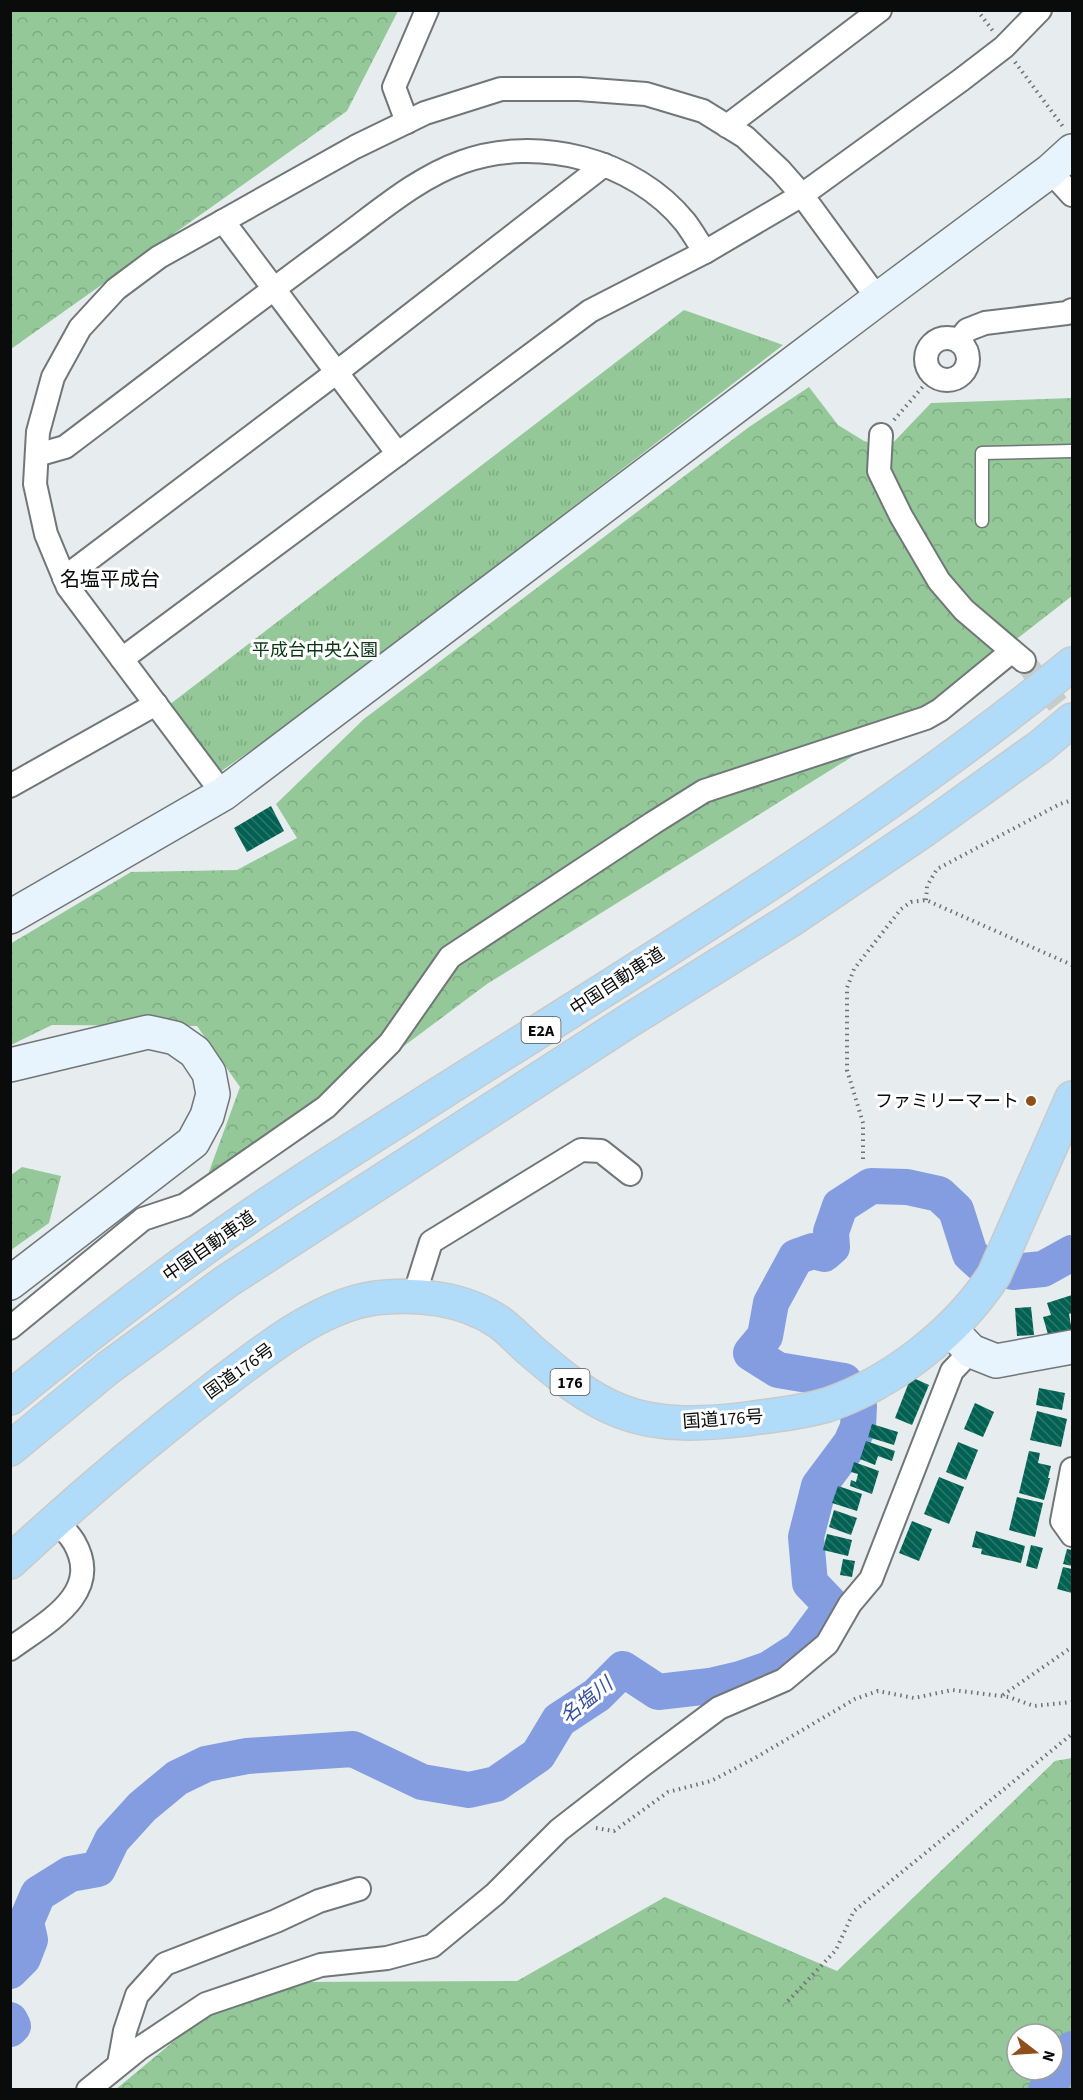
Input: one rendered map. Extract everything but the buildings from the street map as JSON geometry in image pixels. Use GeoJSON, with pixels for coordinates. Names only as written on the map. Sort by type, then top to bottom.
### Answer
{"type":"FeatureCollection","features":[{"type":"Feature","properties":{"kind":"highway","name":"中国自動車道"},"geometry":{"type":"LineString","coordinates":[[10,1398],[83,1338],[207,1246],[326,1167],[761,889],[1006,718],[1072,664]]}},
{"type":"Feature","properties":{"kind":"highway","name":"E2A"},"geometry":{"type":"LineString","coordinates":[[10,1449],[108,1368],[227,1281],[630,1020],[789,921],[924,830],[1041,746],[1072,720]]}},
{"type":"Feature","properties":{"kind":"highway","name":"国道176号"},"geometry":{"type":"LineString","coordinates":[[10,1562],[80,1498],[178,1417],[266,1349],[324,1315],[371,1299],[425,1296],[476,1310],[499,1322],[584,1393],[620,1411],[667,1423],[711,1423],[789,1413],[828,1404],[868,1386],[919,1355],[961,1340],[980,1297],[994,1275],[1072,1098]]}},
{"type":"Feature","properties":{"kind":"street"},"geometry":{"type":"LineString","coordinates":[[407,122],[394,87],[427,10]]}},
{"type":"Feature","properties":{"kind":"street"},"geometry":{"type":"LineString","coordinates":[[727,126],[880,10]]}},
{"type":"Feature","properties":{"kind":"street"},"geometry":{"type":"LineString","coordinates":[[122,659],[590,311],[705,252],[802,195],[1004,47],[1040,10]]}},
{"type":"Feature","properties":{"kind":"street"},"geometry":{"type":"LineString","coordinates":[[223,794],[68,587],[46,534],[35,484],[38,432],[53,377],[80,328],[116,289],[159,256],[355,147],[425,113],[501,89],[579,89],[646,94],[703,111],[745,137],[780,170],[802,195],[878,299]]}},
{"type":"Feature","properties":{"kind":"street"},"geometry":{"type":"LineString","coordinates":[[37,455],[65,447],[423,180],[462,162],[500,152],[533,151],[568,154],[604,165],[631,178],[662,199],[685,222],[705,252]]}},
{"type":"Feature","properties":{"kind":"street"},"geometry":{"type":"LineString","coordinates":[[10,917],[223,794],[878,299],[1064,153],[1072,195]]}},
{"type":"Feature","properties":{"kind":"street"},"geometry":{"type":"LineString","coordinates":[[64,578],[337,372],[604,165]]}},
{"type":"Feature","properties":{"kind":"street"},"geometry":{"type":"LineString","coordinates":[[223,221],[399,454]]}},
{"type":"Feature","properties":{"kind":"street"},"geometry":{"type":"LineString","coordinates":[[959,340],[967,330],[985,323],[1067,313],[1072,310]]}},
{"type":"Feature","properties":{"kind":"street"},"geometry":{"type":"LineString","coordinates":[[943,337],[959,340],[965,346],[968,354],[969,360],[965,370],[951,380],[942,380],[933,375],[926,363],[929,346],[935,340],[943,337]]}},
{"type":"Feature","properties":{"kind":"street"},"geometry":{"type":"LineString","coordinates":[[10,1328],[143,1219],[185,1205],[326,1107],[390,1043],[450,957],[652,823],[705,791],[926,718],[1018,656],[964,610],[939,581],[901,516],[879,471],[881,435]]}},
{"type":"Feature","properties":{"kind":"street"},"geometry":{"type":"LineString","coordinates":[[10,786],[156,704]]}},
{"type":"Feature","properties":{"kind":"street"},"geometry":{"type":"LineString","coordinates":[[10,1065],[148,1032],[175,1038],[195,1052],[209,1073],[213,1094],[207,1116],[193,1142],[10,1283]]}},
{"type":"Feature","properties":{"kind":"street"},"geometry":{"type":"LineString","coordinates":[[414,1296],[431,1242],[581,1150],[601,1151],[630,1173]]}},
{"type":"Feature","properties":{"kind":"street"},"geometry":{"type":"LineString","coordinates":[[88,2090],[119,2064],[206,2004],[321,1965],[387,1958],[432,1946],[495,1894],[565,1825],[720,1708],[784,1680],[827,1644],[850,1604],[871,1579],[952,1371],[961,1340],[996,1361],[1072,1347]]}},
{"type":"Feature","properties":{"kind":"street"},"geometry":{"type":"LineString","coordinates":[[1072,1469],[1062,1521],[1072,1535]]}},
{"type":"Feature","properties":{"kind":"street"},"geometry":{"type":"LineString","coordinates":[[10,1649],[62,1610],[75,1595],[82,1579],[82,1562],[78,1550],[72,1539],[56,1521]]}},
{"type":"Feature","properties":{"kind":"street"},"geometry":{"type":"LineString","coordinates":[[119,2064],[125,2031],[137,1995],[165,1964],[276,1921],[319,1901],[359,1889]]}},
{"type":"Feature","properties":{"kind":"lane"},"geometry":{"type":"LineString","coordinates":[[982,521],[982,453],[1072,450]]}},
{"type":"Feature","properties":{"kind":"path"},"geometry":{"type":"LineString","coordinates":[[977,10],[1004,47],[1064,153]]}},
{"type":"Feature","properties":{"kind":"path"},"geometry":{"type":"LineString","coordinates":[[881,435],[933,375]]}},
{"type":"Feature","properties":{"kind":"path"},"geometry":{"type":"LineString","coordinates":[[926,900],[927,886],[937,869],[1060,804],[1072,800]]}},
{"type":"Feature","properties":{"kind":"path"},"geometry":{"type":"LineString","coordinates":[[863,1159],[862,1123],[848,1070],[847,988],[854,969],[901,909],[911,902],[926,900],[1072,965]]}},
{"type":"Feature","properties":{"kind":"path"},"geometry":{"type":"LineString","coordinates":[[1002,1695],[1072,1647]]}},
{"type":"Feature","properties":{"kind":"path"},"geometry":{"type":"LineString","coordinates":[[565,1825],[614,1831],[668,1792],[711,1781],[855,1699],[878,1691],[914,1698],[952,1690],[1002,1695],[1034,1706],[1072,1702]]}},
{"type":"Feature","properties":{"kind":"path"},"geometry":{"type":"LineString","coordinates":[[788,2001],[836,1950],[854,1911],[1072,1734]]}},
{"type":"Feature","properties":{"kind":"green space"},"geometry":{"type":"Polygon","coordinates":[[[11,11],[398,11],[347,111],[11,349],[11,11]]]}},
{"type":"Feature","properties":{"kind":"green space","name":"平成台中央公園"},"geometry":{"type":"Polygon","coordinates":[[[684,310],[783,345],[323,700],[220,772],[169,705],[684,310]]]}},
{"type":"Feature","properties":{"kind":"green space"},"geometry":{"type":"Polygon","coordinates":[[[809,387],[838,425],[864,441],[888,448],[931,403],[1072,398],[1072,596],[919,715],[487,984],[199,1199],[240,1087],[197,1026],[52,1025],[11,1045],[10,944],[131,872],[237,870],[297,838],[276,804],[364,719],[749,427],[809,387]]]}},
{"type":"Feature","properties":{"kind":"green space"},"geometry":{"type":"Polygon","coordinates":[[[22,1167],[61,1176],[49,1223],[11,1250],[11,1175],[22,1167]]]}},
{"type":"Feature","properties":{"kind":"green space"},"geometry":{"type":"Polygon","coordinates":[[[1072,1758],[1072,2089],[115,2090],[209,2012],[297,1982],[517,1981],[665,1897],[837,1971],[1055,1761],[1072,1758]]]}},
{"type":"Feature","properties":{"kind":"waterway","name":"名塩川"},"geometry":{"type":"LineString","coordinates":[[844,1381],[778,1370],[751,1353],[765,1336],[771,1303],[796,1257],[813,1251],[824,1254],[832,1247],[831,1232],[840,1206],[871,1186],[907,1187],[939,1194],[956,1210],[970,1254],[981,1264]]}},
{"type":"Feature","properties":{"kind":"waterway","name":"名塩川"},"geometry":{"type":"LineString","coordinates":[[1013,1272],[1043,1269],[1072,1253]]}},
{"type":"Feature","properties":{"kind":"waterway","name":"名塩川"},"geometry":{"type":"LineString","coordinates":[[10,1971],[23,1958],[30,1940],[26,1922],[38,1894],[70,1874],[98,1869],[112,1840],[142,1807],[177,1778],[206,1764],[247,1756],[353,1749],[422,1782],[469,1790],[496,1784],[538,1755],[559,1720],[597,1695],[623,1669],[658,1692],[710,1686],[740,1679],[769,1669],[800,1649],[832,1606],[810,1583],[806,1537],[819,1486],[851,1443],[858,1427],[859,1406]]}},
{"type":"Feature","properties":{"kind":"waterway","name":"名塩川"},"geometry":{"type":"LineString","coordinates":[[10,2020],[13,2026],[10,2029]]}},
{"type":"Feature","properties":{"kind":"waterway"},"geometry":{"type":"LineString","coordinates":[[1046,2090],[1072,2049]]}},
{"type":"Feature","properties":{"kind":"tunnel"},"geometry":{"type":"LineString","coordinates":[[1024,661],[1072,722]]}},
{"type":"Feature","properties":{"kind":"place","name":"ファミリーマート"},"geometry":{"type":"Point","coordinates":[1031,1101]}},
{"type":"Feature","properties":{"kind":"district","name":"名塩平成台"},"geometry":{"type":"Point","coordinates":[110,579]}}]}
